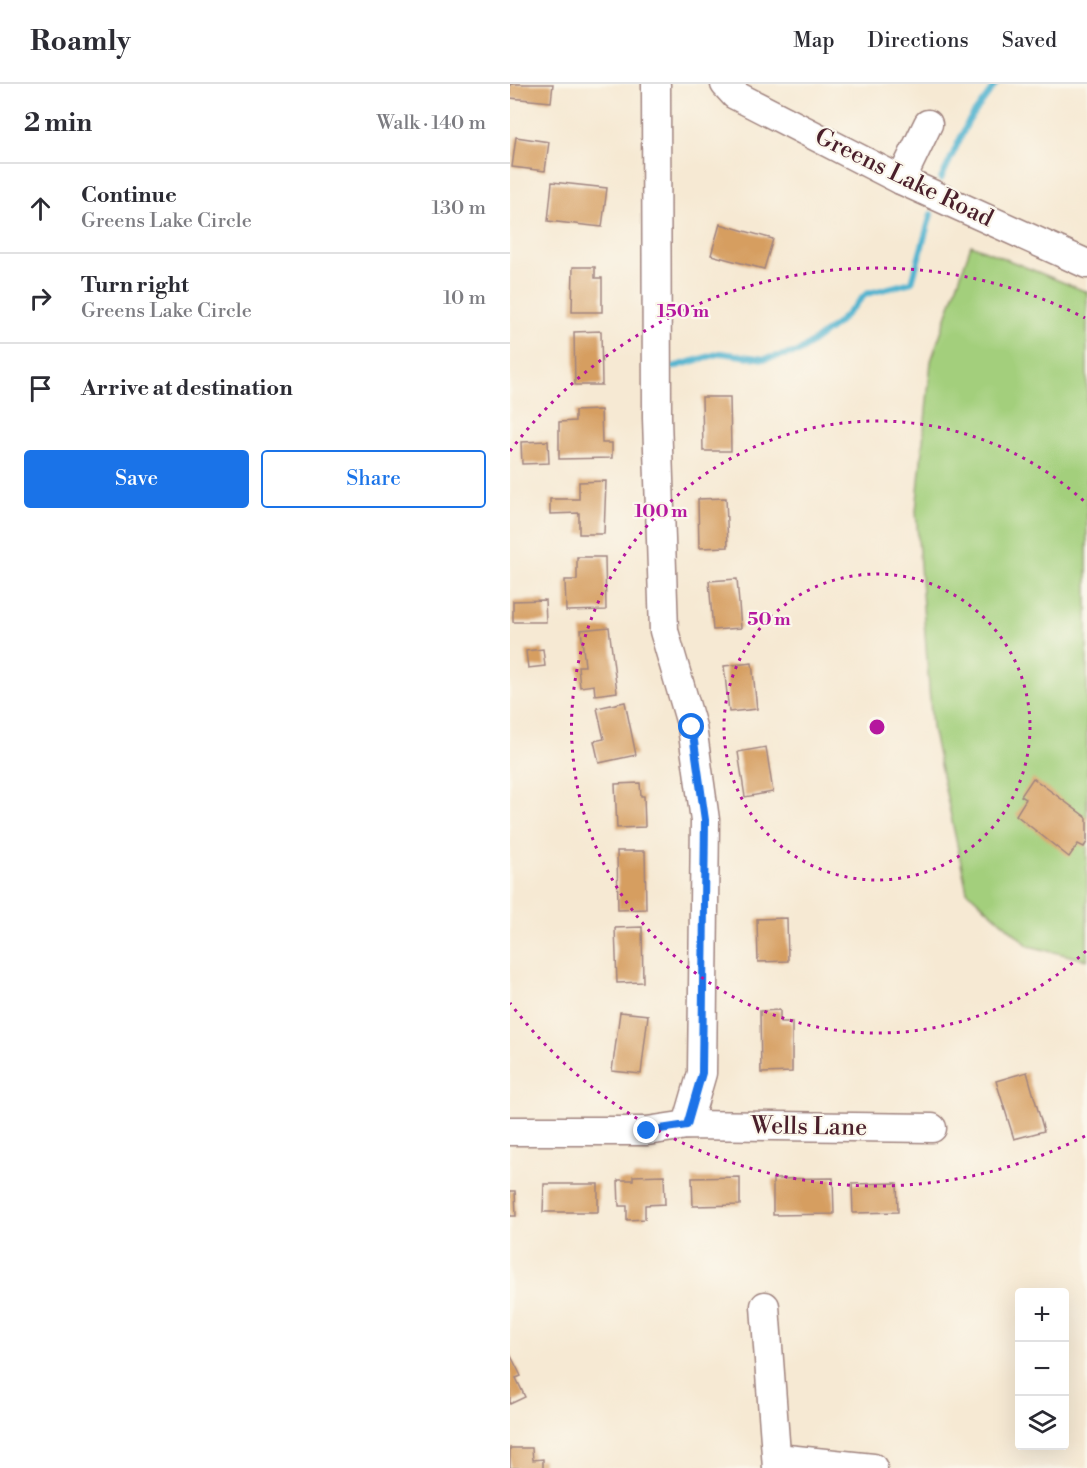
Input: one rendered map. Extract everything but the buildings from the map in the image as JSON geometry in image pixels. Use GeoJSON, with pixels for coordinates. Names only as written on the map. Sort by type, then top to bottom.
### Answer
{"type":"FeatureCollection","features":[{"type":"Feature","properties":{"kind":"street"},"geometry":{"type":"LineString","coordinates":[[656,84],[657,418],[664,631],[692,727],[705,820],[702,1073],[687,1125]]}},
{"type":"Feature","properties":{"kind":"street","name":"Greens Lake Road"},"geometry":{"type":"LineString","coordinates":[[725,84],[735,95],[901,180],[1087,264]]}},
{"type":"Feature","properties":{"kind":"street"},"geometry":{"type":"LineString","coordinates":[[901,180],[928,124]]}},
{"type":"Feature","properties":{"kind":"street","name":"Wells Lane"},"geometry":{"type":"LineString","coordinates":[[510,1131],[647,1131],[687,1125],[932,1128]]}},
{"type":"Feature","properties":{"kind":"street"},"geometry":{"type":"LineString","coordinates":[[765,1306],[777,1463],[873,1468]]}},
{"type":"Feature","properties":{"kind":"green space"},"geometry":{"type":"Polygon","coordinates":[[[971,245],[1087,292],[1087,960],[1029,946],[967,891],[932,728],[916,511],[931,361],[971,245]]]}},
{"type":"Feature","properties":{"kind":"waterway"},"geometry":{"type":"LineString","coordinates":[[941,179],[968,122],[996,84]]}},
{"type":"Feature","properties":{"kind":"waterway"},"geometry":{"type":"LineString","coordinates":[[673,367],[721,353],[764,359],[799,352],[838,323],[866,294],[912,282],[931,214]]}},
{"type":"Feature","properties":{"kind":"route"},"geometry":{"type":"LineString","coordinates":[[647,1131],[687,1125],[702,1073],[705,820],[692,727]]}}]}
